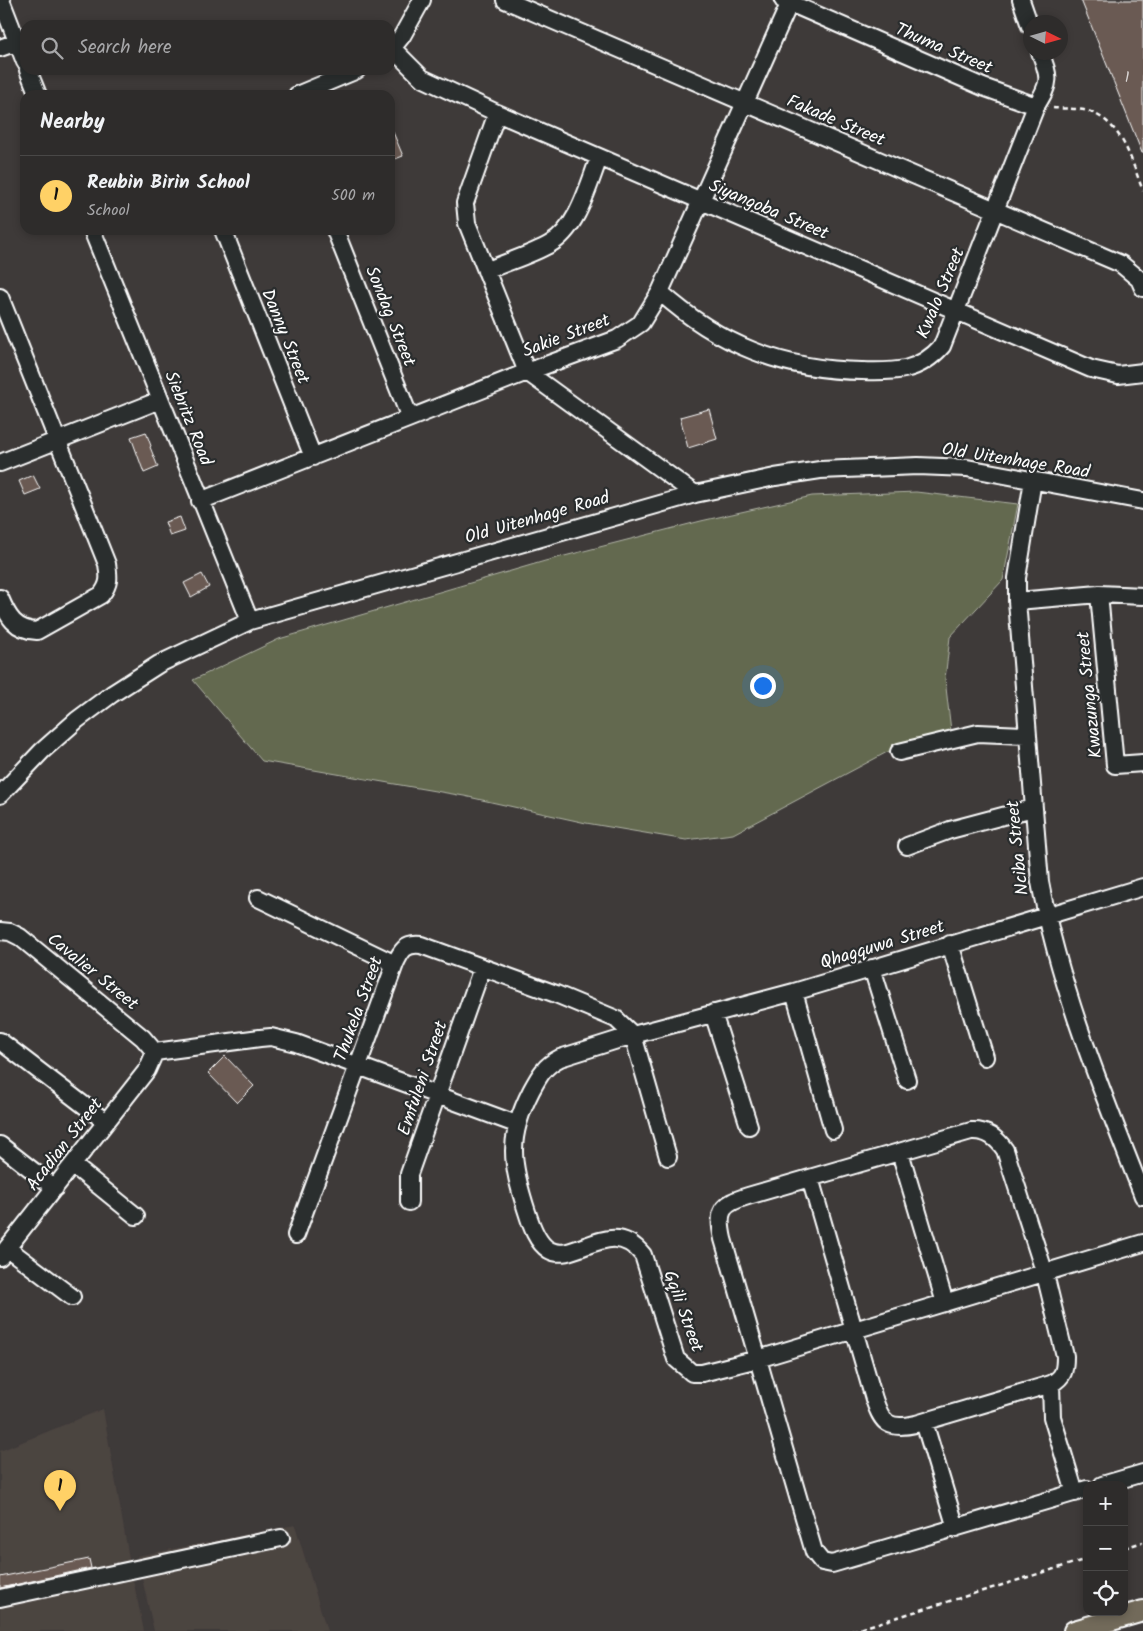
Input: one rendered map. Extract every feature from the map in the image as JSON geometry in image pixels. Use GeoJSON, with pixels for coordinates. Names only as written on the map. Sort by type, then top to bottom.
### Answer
{"type":"FeatureCollection","features":[{"type":"Feature","properties":{"kind":"main road"},"geometry":{"type":"LineString","coordinates":[[1074,1631],[1143,1610]]}},
{"type":"Feature","properties":{"kind":"street"},"geometry":{"type":"LineString","coordinates":[[1,0],[20,50]]}},
{"type":"Feature","properties":{"kind":"street"},"geometry":{"type":"LineString","coordinates":[[395,45],[422,0]]}},
{"type":"Feature","properties":{"kind":"street","name":"Fakade Street"},"geometry":{"type":"LineString","coordinates":[[505,0],[1122,264],[1139,280],[1143,288]]}},
{"type":"Feature","properties":{"kind":"street"},"geometry":{"type":"LineString","coordinates":[[1021,0],[1026,15]]}},
{"type":"Feature","properties":{"kind":"street","name":"Sakie Street"},"geometry":{"type":"LineString","coordinates":[[200,501],[527,372],[617,339],[641,323],[660,292],[701,202],[787,1]]}},
{"type":"Feature","properties":{"kind":"street","name":"Thuma Street"},"geometry":{"type":"LineString","coordinates":[[787,1],[983,86],[1036,106]]}},
{"type":"Feature","properties":{"kind":"street"},"geometry":{"type":"LineString","coordinates":[[0,48],[17,42]]}},
{"type":"Feature","properties":{"kind":"street","name":"Siyangoba Street"},"geometry":{"type":"LineString","coordinates":[[395,53],[422,78],[497,113],[1090,369],[1118,376],[1143,372]]}},
{"type":"Feature","properties":{"kind":"street","name":"Kwalo Street"},"geometry":{"type":"LineString","coordinates":[[660,292],[687,316],[715,333],[768,358],[809,368],[883,372],[916,367],[931,358],[942,346],[1036,106],[1046,90],[1049,80],[1043,60]]}},
{"type":"Feature","properties":{"kind":"street"},"geometry":{"type":"LineString","coordinates":[[30,75],[36,90]]}},
{"type":"Feature","properties":{"kind":"street"},"geometry":{"type":"LineString","coordinates":[[309,90],[346,75]]}},
{"type":"Feature","properties":{"kind":"street"},"geometry":{"type":"LineString","coordinates":[[497,113],[465,203],[468,223],[527,372],[695,494]]}},
{"type":"Feature","properties":{"kind":"street"},"geometry":{"type":"LineString","coordinates":[[486,270],[550,244],[564,232],[576,215],[599,158]]}},
{"type":"Feature","properties":{"kind":"street","name":"Siebritz Road"},"geometry":{"type":"LineString","coordinates":[[94,235],[250,621]]}},
{"type":"Feature","properties":{"kind":"street","name":"Danny Street"},"geometry":{"type":"LineString","coordinates":[[225,235],[313,457]]}},
{"type":"Feature","properties":{"kind":"street","name":"Sondag Street"},"geometry":{"type":"LineString","coordinates":[[337,235],[410,418]]}},
{"type":"Feature","properties":{"kind":"street"},"geometry":{"type":"LineString","coordinates":[[0,297],[56,441],[107,564],[110,577],[108,587],[101,595],[37,631],[27,630],[16,625],[7,616],[0,598]]}},
{"type":"Feature","properties":{"kind":"street"},"geometry":{"type":"LineString","coordinates":[[0,463],[160,400]]}},
{"type":"Feature","properties":{"kind":"street","name":"Old Uitenhage Road"},"geometry":{"type":"LineString","coordinates":[[0,795],[42,751],[77,720],[112,694],[159,664],[250,621],[695,494],[775,477],[864,467],[918,466],[967,468],[1143,501]]}},
{"type":"Feature","properties":{"kind":"street","name":"Nciba Street"},"geometry":{"type":"LineString","coordinates":[[1033,480],[1017,578],[1017,601],[1026,735],[1040,882],[1046,914],[1090,1062],[1143,1196]]}},
{"type":"Feature","properties":{"kind":"street"},"geometry":{"type":"LineString","coordinates":[[1017,601],[1099,594],[1143,596]]}},
{"type":"Feature","properties":{"kind":"street","name":"Kwazunga Street"},"geometry":{"type":"LineString","coordinates":[[1099,594],[1115,765],[1143,763]]}},
{"type":"Feature","properties":{"kind":"street"},"geometry":{"type":"LineString","coordinates":[[899,752],[978,733],[1026,735]]}},
{"type":"Feature","properties":{"kind":"street"},"geometry":{"type":"LineString","coordinates":[[907,846],[950,830],[1033,808]]}},
{"type":"Feature","properties":{"kind":"street","name":"Qhagquwa Street"},"geometry":{"type":"LineString","coordinates":[[633,1035],[794,992],[1046,914],[1143,887]]}},
{"type":"Feature","properties":{"kind":"street"},"geometry":{"type":"LineString","coordinates":[[258,898],[395,964]]}},
{"type":"Feature","properties":{"kind":"street","name":"Cavalier Street"},"geometry":{"type":"LineString","coordinates":[[0,931],[10,932],[20,937],[143,1038],[155,1052]]}},
{"type":"Feature","properties":{"kind":"street","name":"Thukela Street"},"geometry":{"type":"LineString","coordinates":[[296,1235],[395,964],[400,952],[406,946],[412,944],[421,945],[602,1012],[616,1018],[633,1035]]}},
{"type":"Feature","properties":{"kind":"street"},"geometry":{"type":"LineString","coordinates":[[950,944],[985,1057]]}},
{"type":"Feature","properties":{"kind":"street","name":"Emfuleni Street"},"geometry":{"type":"LineString","coordinates":[[409,1202],[409,1174],[482,968]]}},
{"type":"Feature","properties":{"kind":"street"},"geometry":{"type":"LineString","coordinates":[[872,968],[907,1080]]}},
{"type":"Feature","properties":{"kind":"street"},"geometry":{"type":"LineString","coordinates":[[794,992],[833,1130]]}},
{"type":"Feature","properties":{"kind":"street"},"geometry":{"type":"LineString","coordinates":[[713,1013],[749,1126]]}},
{"type":"Feature","properties":{"kind":"street"},"geometry":{"type":"LineString","coordinates":[[633,1035],[668,1156]]}},
{"type":"Feature","properties":{"kind":"street","name":"Gqili Street"},"geometry":{"type":"LineString","coordinates":[[633,1035],[549,1064],[541,1071],[516,1124],[514,1152],[520,1192],[540,1242],[550,1251],[560,1253],[612,1238],[626,1240],[636,1246],[643,1255],[676,1359],[692,1373],[702,1373],[758,1359]]}},
{"type":"Feature","properties":{"kind":"street"},"geometry":{"type":"LineString","coordinates":[[155,1052],[271,1037],[296,1043],[516,1124]]}},
{"type":"Feature","properties":{"kind":"street"},"geometry":{"type":"LineString","coordinates":[[0,1041],[106,1122]]}},
{"type":"Feature","properties":{"kind":"street","name":"Acadian Street"},"geometry":{"type":"LineString","coordinates":[[2,1254],[147,1070],[155,1052]]}},
{"type":"Feature","properties":{"kind":"street"},"geometry":{"type":"LineString","coordinates":[[810,1178],[879,1414],[885,1422],[901,1427],[924,1422],[1052,1384],[1061,1379],[1065,1370],[1065,1356],[1045,1274],[1005,1150],[998,1141],[979,1130],[971,1131],[810,1178],[729,1202],[722,1210],[720,1223],[723,1239],[758,1359],[765,1376],[814,1552],[822,1562],[832,1564],[1081,1491],[1052,1417],[1052,1384]]}},
{"type":"Feature","properties":{"kind":"street"},"geometry":{"type":"LineString","coordinates":[[0,1145],[55,1188]]}},
{"type":"Feature","properties":{"kind":"street"},"geometry":{"type":"LineString","coordinates":[[900,1152],[945,1303]]}},
{"type":"Feature","properties":{"kind":"street"},"geometry":{"type":"LineString","coordinates":[[73,1165],[136,1216]]}},
{"type":"Feature","properties":{"kind":"street"},"geometry":{"type":"LineString","coordinates":[[758,1359],[1143,1243]]}},
{"type":"Feature","properties":{"kind":"street"},"geometry":{"type":"LineString","coordinates":[[2,1254],[72,1297]]}},
{"type":"Feature","properties":{"kind":"street"},"geometry":{"type":"LineString","coordinates":[[924,1422],[956,1528]]}},
{"type":"Feature","properties":{"kind":"street"},"geometry":{"type":"LineString","coordinates":[[1116,1481],[1143,1473]]}},
{"type":"Feature","properties":{"kind":"street"},"geometry":{"type":"LineString","coordinates":[[0,1598],[281,1538]]}},
{"type":"Feature","properties":{"kind":"path"},"geometry":{"type":"LineString","coordinates":[[1036,106],[1087,111],[1110,124],[1125,143],[1143,191]]}},
{"type":"Feature","properties":{"kind":"path"},"geometry":{"type":"LineString","coordinates":[[1128,1547],[1143,1542]]}},
{"type":"Feature","properties":{"kind":"path"},"geometry":{"type":"LineString","coordinates":[[852,1631],[1083,1560]]}},
{"type":"Feature","properties":{"kind":"shaded area"},"geometry":{"type":"Polygon","coordinates":[[[103,1409],[131,1570],[144,1631],[0,1631],[0,1451],[103,1409]]]}},
{"type":"Feature","properties":{"kind":"shaded area"},"geometry":{"type":"Polygon","coordinates":[[[295,1525],[327,1631],[154,1631],[137,1556],[295,1525]]]}},
{"type":"Feature","properties":{"kind":"green space"},"geometry":{"type":"Polygon","coordinates":[[[916,492],[1018,504],[1003,580],[950,637],[945,679],[951,731],[891,750],[733,834],[686,840],[586,823],[464,796],[262,761],[193,680],[279,639],[545,561],[701,521],[812,496],[916,492]]]}},
{"type":"Feature","properties":{"kind":"building"},"geometry":{"type":"Polygon","coordinates":[[[1081,0],[1143,0],[1143,153],[1142,153],[1081,0]]]}},
{"type":"Feature","properties":{"kind":"building"},"geometry":{"type":"Polygon","coordinates":[[[395,137],[403,156],[395,159],[395,137]]]}},
{"type":"Feature","properties":{"kind":"building"},"geometry":{"type":"Polygon","coordinates":[[[709,409],[717,439],[688,448],[680,417],[709,409]]]}},
{"type":"Feature","properties":{"kind":"building"},"geometry":{"type":"Polygon","coordinates":[[[146,432],[158,467],[144,473],[131,437],[146,432]]]}},
{"type":"Feature","properties":{"kind":"building"},"geometry":{"type":"Polygon","coordinates":[[[33,475],[40,489],[25,495],[19,481],[33,475]]]}},
{"type":"Feature","properties":{"kind":"building"},"geometry":{"type":"Polygon","coordinates":[[[180,517],[185,531],[170,536],[165,522],[180,517]]]}},
{"type":"Feature","properties":{"kind":"building"},"geometry":{"type":"Polygon","coordinates":[[[202,574],[209,587],[191,597],[184,583],[202,574]]]}},
{"type":"Feature","properties":{"kind":"building"},"geometry":{"type":"Polygon","coordinates":[[[225,1056],[254,1086],[237,1103],[208,1073],[225,1056]]]}},
{"type":"Feature","properties":{"kind":"building"},"geometry":{"type":"Polygon","coordinates":[[[89,1559],[91,1568],[0,1588],[0,1577],[89,1559]]]}},
{"type":"Feature","properties":{"kind":"place","name":"Reubin Birin School"},"geometry":{"type":"Point","coordinates":[60,1511]}}]}
